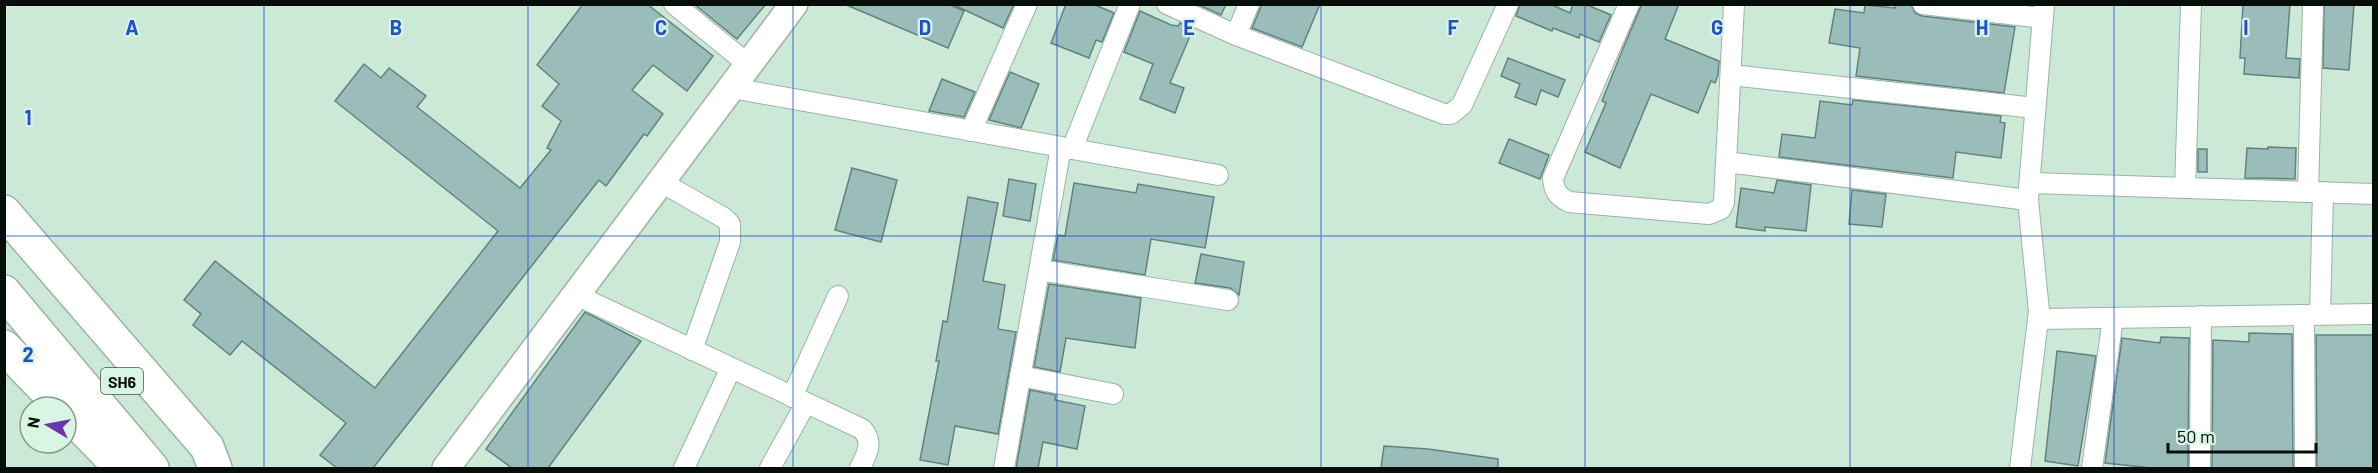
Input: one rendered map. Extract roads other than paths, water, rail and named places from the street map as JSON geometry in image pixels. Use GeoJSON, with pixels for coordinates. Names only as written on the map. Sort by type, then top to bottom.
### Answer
{"type":"FeatureCollection","features":[{"type":"Feature","properties":{"kind":"highway"},"geometry":{"type":"LineString","coordinates":[[4,212],[207,447],[215,468]]}},
{"type":"Feature","properties":{"kind":"highway"},"geometry":{"type":"LineString","coordinates":[[4,245],[25,300]]}},
{"type":"Feature","properties":{"kind":"highway","name":"SH6"},"geometry":{"type":"LineString","coordinates":[[25,300],[152,468]]}},
{"type":"Feature","properties":{"kind":"highway","name":"SH6"},"geometry":{"type":"LineString","coordinates":[[25,300],[197,468]]}},
{"type":"Feature","properties":{"kind":"highway"},"geometry":{"type":"LineString","coordinates":[[4,347],[50,395]]}},
{"type":"Feature","properties":{"kind":"highway"},"geometry":{"type":"LineString","coordinates":[[78,423],[121,468]]}},
{"type":"Feature","properties":{"kind":"street"},"geometry":{"type":"LineString","coordinates":[[674,4],[749,65]]}},
{"type":"Feature","properties":{"kind":"street"},"geometry":{"type":"LineString","coordinates":[[446,468],[794,4]]}},
{"type":"Feature","properties":{"kind":"street"},"geometry":{"type":"LineString","coordinates":[[971,131],[1027,4]]}},
{"type":"Feature","properties":{"kind":"street"},"geometry":{"type":"LineString","coordinates":[[1004,468],[1039,270],[1066,148],[1130,4]]}},
{"type":"Feature","properties":{"kind":"street"},"geometry":{"type":"LineString","coordinates":[[1167,4],[1236,35],[1444,114],[1451,114],[1462,105],[1508,4]]}},
{"type":"Feature","properties":{"kind":"street"},"geometry":{"type":"LineString","coordinates":[[1236,35],[1249,4]]}},
{"type":"Feature","properties":{"kind":"street"},"geometry":{"type":"LineString","coordinates":[[1629,4],[1553,178],[1554,190],[1559,198],[1569,202],[1716,213],[1724,202],[1734,4]]}},
{"type":"Feature","properties":{"kind":"street"},"geometry":{"type":"LineString","coordinates":[[1923,4],[2043,11],[2029,192],[2039,299],[2038,319],[2020,468]]}},
{"type":"Feature","properties":{"kind":"street"},"geometry":{"type":"LineString","coordinates":[[2185,188],[2191,5]]}},
{"type":"Feature","properties":{"kind":"street"},"geometry":{"type":"LineString","coordinates":[[2305,468],[2315,192],[2313,7]]}},
{"type":"Feature","properties":{"kind":"street"},"geometry":{"type":"LineString","coordinates":[[1731,75],[2035,108]]}},
{"type":"Feature","properties":{"kind":"street"},"geometry":{"type":"LineString","coordinates":[[732,88],[1218,175]]}},
{"type":"Feature","properties":{"kind":"street"},"geometry":{"type":"LineString","coordinates":[[1726,162],[2029,192],[2185,188],[2373,194]]}},
{"type":"Feature","properties":{"kind":"street"},"geometry":{"type":"LineString","coordinates":[[661,182],[724,218],[730,224],[730,242],[692,350]]}},
{"type":"Feature","properties":{"kind":"street"},"geometry":{"type":"LineString","coordinates":[[1039,270],[1228,300]]}},
{"type":"Feature","properties":{"kind":"street"},"geometry":{"type":"LineString","coordinates":[[576,295],[862,429],[868,436],[867,453],[860,468]]}},
{"type":"Feature","properties":{"kind":"street"},"geometry":{"type":"LineString","coordinates":[[770,468],[799,400],[838,296]]}},
{"type":"Feature","properties":{"kind":"street"},"geometry":{"type":"LineString","coordinates":[[2038,319],[2373,314]]}},
{"type":"Feature","properties":{"kind":"street"},"geometry":{"type":"LineString","coordinates":[[2200,468],[2201,316]]}},
{"type":"Feature","properties":{"kind":"street"},"geometry":{"type":"LineString","coordinates":[[2092,468],[2113,318]]}},
{"type":"Feature","properties":{"kind":"street"},"geometry":{"type":"LineString","coordinates":[[684,468],[731,368]]}},
{"type":"Feature","properties":{"kind":"street"},"geometry":{"type":"LineString","coordinates":[[1020,376],[1113,394]]}}]}
